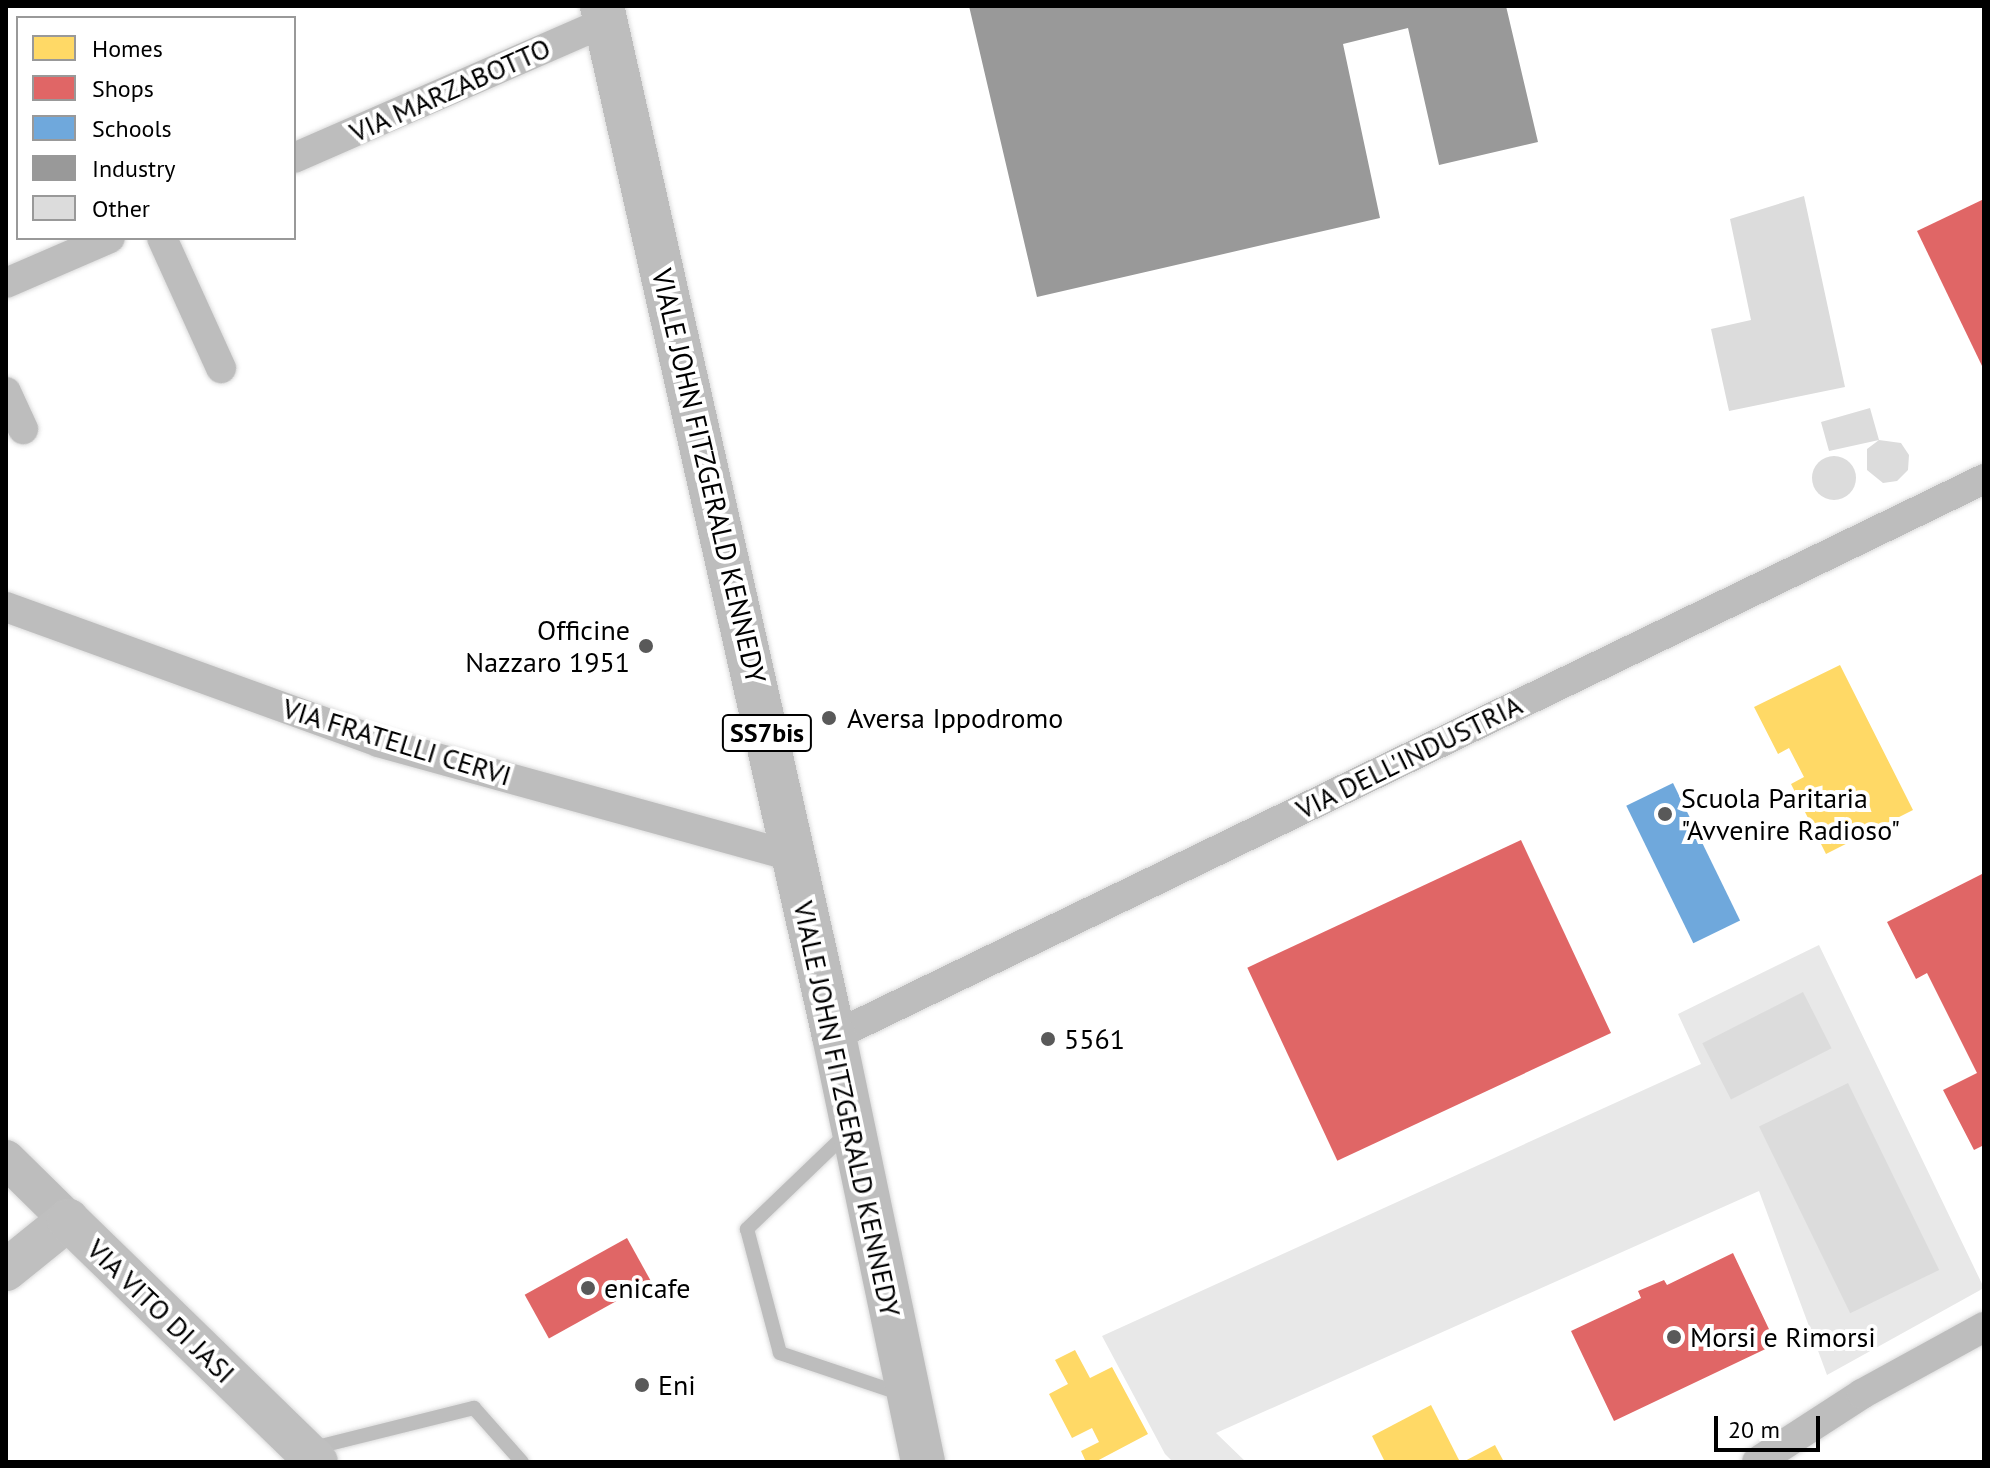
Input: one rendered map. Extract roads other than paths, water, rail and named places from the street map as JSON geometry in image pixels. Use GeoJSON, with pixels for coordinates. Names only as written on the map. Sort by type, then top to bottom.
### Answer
{"type":"FeatureCollection","features":[{"type":"Feature","properties":{"kind":"main road","name":"VIALE JOHN FITZGERALD KENNEDY"},"geometry":{"type":"LineString","coordinates":[[604,14],[795,857],[906,1395],[923,1462]]}},
{"type":"Feature","properties":{"kind":"main road"},"geometry":{"type":"LineString","coordinates":[[6,1270],[68,1220]]}},
{"type":"Feature","properties":{"kind":"main road","name":"VIA VITO DI JASI"},"geometry":{"type":"LineString","coordinates":[[68,1220],[311,1456]]}},
{"type":"Feature","properties":{"kind":"street","name":"VIA MARZABOTTO"},"geometry":{"type":"LineString","coordinates":[[296,157],[604,14]]}},
{"type":"Feature","properties":{"kind":"street"},"geometry":{"type":"LineString","coordinates":[[6,283],[105,240]]}},
{"type":"Feature","properties":{"kind":"street"},"geometry":{"type":"LineString","coordinates":[[163,240],[221,368]]}},
{"type":"Feature","properties":{"kind":"street"},"geometry":{"type":"LineString","coordinates":[[6,392],[23,429]]}},
{"type":"Feature","properties":{"kind":"street","name":"VIA DELL'INDUSTRIA"},"geometry":{"type":"LineString","coordinates":[[834,1036],[1984,479]]}},
{"type":"Feature","properties":{"kind":"street","name":"VIA FRATELLI CERVI"},"geometry":{"type":"LineString","coordinates":[[6,607],[378,742],[795,857]]}},
{"type":"Feature","properties":{"kind":"street","name":"VIA VITO DI JASI"},"geometry":{"type":"LineString","coordinates":[[6,1159],[68,1220]]}},
{"type":"Feature","properties":{"kind":"street"},"geometry":{"type":"LineString","coordinates":[[1757,1462],[1862,1394],[1984,1327]]}},
{"type":"Feature","properties":{"kind":"lane"},"geometry":{"type":"LineString","coordinates":[[853,1127],[747,1229],[780,1353],[906,1395]]}},
{"type":"Feature","properties":{"kind":"lane"},"geometry":{"type":"LineString","coordinates":[[311,1456],[474,1408],[522,1462]]}},
{"type":"Feature","properties":{"kind":"place","name":"Officine Nazzaro 1951"},"geometry":{"type":"Point","coordinates":[646,646]}},
{"type":"Feature","properties":{"kind":"place","name":"Aversa Ippodromo"},"geometry":{"type":"Point","coordinates":[829,718]}},
{"type":"Feature","properties":{"kind":"place","name":"Scuola Paritaria \"Avvenire Radioso\""},"geometry":{"type":"Point","coordinates":[1665,814]}},
{"type":"Feature","properties":{"kind":"place","name":"5561"},"geometry":{"type":"Point","coordinates":[1048,1039]}},
{"type":"Feature","properties":{"kind":"place","name":"enicafe"},"geometry":{"type":"Point","coordinates":[588,1288]}},
{"type":"Feature","properties":{"kind":"place","name":"Morsi e Rimorsi"},"geometry":{"type":"Point","coordinates":[1674,1337]}},
{"type":"Feature","properties":{"kind":"place","name":"Eni"},"geometry":{"type":"Point","coordinates":[642,1385]}}]}
